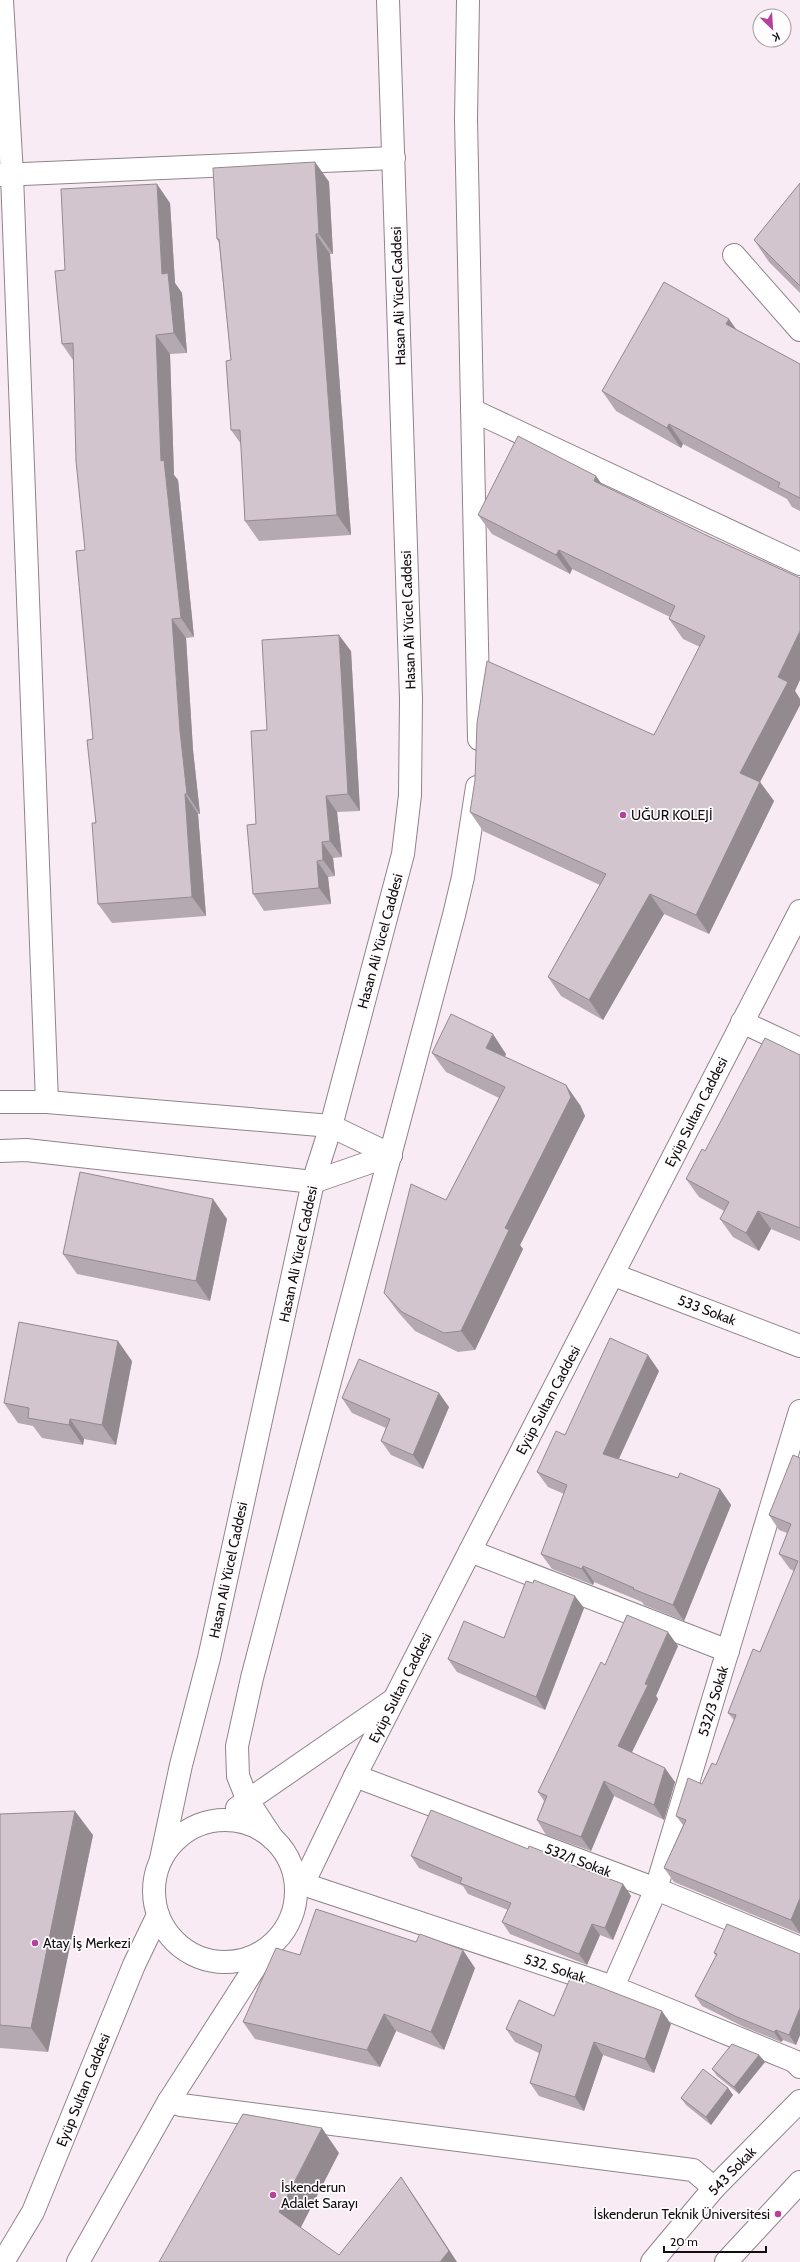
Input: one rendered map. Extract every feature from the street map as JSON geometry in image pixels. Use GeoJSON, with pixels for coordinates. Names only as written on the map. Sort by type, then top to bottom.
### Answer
{"type":"FeatureCollection","features":[{"type":"Feature","properties":{"kind":"street"},"geometry":{"type":"LineString","coordinates":[[2,0],[6,175],[46,1102]]}},
{"type":"Feature","properties":{"kind":"street","name":"Hasan Ali Yücel Caddesi"},"geometry":{"type":"LineString","coordinates":[[161,1859],[181,1765],[209,1658],[314,1182],[331,1126],[403,854],[410,795],[411,691],[388,0]]}},
{"type":"Feature","properties":{"kind":"street"},"geometry":{"type":"LineString","coordinates":[[273,1839],[248,1801],[238,1776],[237,1746],[311,1452],[391,1155],[462,877],[476,800],[480,711],[466,119],[468,0]]}},
{"type":"Feature","properties":{"kind":"street"},"geometry":{"type":"LineString","coordinates":[[6,175],[394,158]]}},
{"type":"Feature","properties":{"kind":"street"},"geometry":{"type":"LineString","coordinates":[[734,255],[800,330]]}},
{"type":"Feature","properties":{"kind":"street"},"geometry":{"type":"LineString","coordinates":[[472,410],[800,564]]}},
{"type":"Feature","properties":{"kind":"street","name":"Eyüp Sultan Caddesi"},"geometry":{"type":"LineString","coordinates":[[300,1887],[470,1551],[614,1275],[800,911]]}},
{"type":"Feature","properties":{"kind":"street"},"geometry":{"type":"LineString","coordinates":[[742,1022],[800,1049]]}},
{"type":"Feature","properties":{"kind":"street"},"geometry":{"type":"LineString","coordinates":[[0,1102],[46,1102],[331,1126],[391,1155]]}},
{"type":"Feature","properties":{"kind":"street"},"geometry":{"type":"LineString","coordinates":[[0,1151],[26,1150],[314,1182],[391,1155]]}},
{"type":"Feature","properties":{"kind":"street","name":"533 Sokak"},"geometry":{"type":"LineString","coordinates":[[614,1275],[800,1346]]}},
{"type":"Feature","properties":{"kind":"street","name":"532/3 Sokak"},"geometry":{"type":"LineString","coordinates":[[613,1987],[656,1889],[800,1411]]}},
{"type":"Feature","properties":{"kind":"street"},"geometry":{"type":"LineString","coordinates":[[470,1551],[728,1651]]}},
{"type":"Feature","properties":{"kind":"street"},"geometry":{"type":"LineString","coordinates":[[266,1950],[245,1961],[221,1963],[198,1958],[178,1946],[163,1928],[154,1905],[153,1882],[161,1859],[174,1840],[194,1826],[217,1820],[248,1801],[396,1698]]}},
{"type":"Feature","properties":{"kind":"street","name":"532/1 Sokak"},"geometry":{"type":"LineString","coordinates":[[355,1776],[656,1889],[800,1948]]}},
{"type":"Feature","properties":{"kind":"street"},"geometry":{"type":"LineString","coordinates":[[78,2262],[169,2101],[266,1950],[283,1934],[294,1913],[300,1887],[293,1866],[281,1846],[263,1830],[241,1821],[217,1820]]}},
{"type":"Feature","properties":{"kind":"street","name":"532. Sokak"},"geometry":{"type":"LineString","coordinates":[[300,1887],[613,1987],[794,2061],[800,2067]]}},
{"type":"Feature","properties":{"kind":"street","name":"Eyüp Sultan Caddesi"},"geometry":{"type":"LineString","coordinates":[[3,2262],[33,2212],[134,1964],[158,1914]]}},
{"type":"Feature","properties":{"kind":"street"},"geometry":{"type":"LineString","coordinates":[[169,2101],[181,2105],[693,2170],[714,2188]]}},
{"type":"Feature","properties":{"kind":"street","name":"543 Sokak"},"geometry":{"type":"LineString","coordinates":[[652,2262],[714,2188],[800,2101]]}},
{"type":"Feature","properties":{"kind":"street"},"geometry":{"type":"LineString","coordinates":[[726,2262],[800,2182]]}},
{"type":"Feature","properties":{"kind":"building"},"geometry":{"type":"Polygon","coordinates":[[[315,162],[319,234],[316,234],[337,515],[245,521],[240,430],[231,430],[226,361],[231,360],[219,239],[217,239],[213,168],[315,162]]]}},
{"type":"Feature","properties":{"kind":"building"},"geometry":{"type":"Polygon","coordinates":[[[800,183],[800,286],[754,240],[800,183]]]}},
{"type":"Feature","properties":{"kind":"building"},"geometry":{"type":"Polygon","coordinates":[[[157,184],[162,274],[168,273],[174,333],[156,335],[161,461],[164,460],[181,618],[172,619],[180,731],[187,794],[185,794],[192,897],[98,904],[92,823],[96,823],[87,740],[93,739],[76,551],[85,550],[76,461],[73,343],[62,344],[55,271],[65,270],[61,189],[157,184]]]}},
{"type":"Feature","properties":{"kind":"building"},"geometry":{"type":"Polygon","coordinates":[[[664,282],[729,319],[726,324],[800,364],[800,498],[778,487],[780,483],[669,424],[667,428],[602,391],[664,282]]]}},
{"type":"Feature","properties":{"kind":"building"},"geometry":{"type":"Polygon","coordinates":[[[518,436],[596,476],[594,481],[800,578],[800,631],[778,677],[788,682],[740,773],[760,782],[696,915],[650,894],[589,1000],[548,977],[606,874],[470,812],[475,780],[477,723],[487,661],[654,735],[705,636],[669,619],[675,606],[559,550],[556,555],[478,515],[518,436]]]}},
{"type":"Feature","properties":{"kind":"building"},"geometry":{"type":"Polygon","coordinates":[[[339,635],[348,794],[326,796],[330,841],[322,842],[323,860],[317,861],[319,888],[253,894],[247,825],[256,824],[251,731],[267,730],[262,640],[339,635]]]}},
{"type":"Feature","properties":{"kind":"building"},"geometry":{"type":"Polygon","coordinates":[[[451,1014],[493,1034],[486,1048],[566,1085],[571,1097],[505,1228],[509,1230],[461,1331],[444,1333],[402,1312],[384,1293],[411,1184],[446,1200],[505,1087],[432,1053],[451,1014]]]}},
{"type":"Feature","properties":{"kind":"building"},"geometry":{"type":"Polygon","coordinates":[[[765,1038],[800,1055],[800,1228],[758,1211],[746,1233],[720,1219],[729,1202],[686,1179],[702,1149],[705,1151],[765,1038]]]}},
{"type":"Feature","properties":{"kind":"building"},"geometry":{"type":"Polygon","coordinates":[[[80,1172],[213,1199],[196,1281],[63,1254],[80,1172]]]}},
{"type":"Feature","properties":{"kind":"building"},"geometry":{"type":"Polygon","coordinates":[[[19,1322],[118,1341],[102,1425],[70,1419],[69,1425],[28,1418],[29,1408],[4,1403],[19,1322]]]}},
{"type":"Feature","properties":{"kind":"building"},"geometry":{"type":"Polygon","coordinates":[[[610,1338],[648,1355],[603,1454],[678,1478],[680,1473],[720,1489],[673,1605],[633,1589],[634,1588],[583,1566],[582,1569],[541,1554],[567,1485],[537,1472],[556,1431],[565,1435],[610,1338]]]}},
{"type":"Feature","properties":{"kind":"building"},"geometry":{"type":"Polygon","coordinates":[[[359,1359],[439,1393],[413,1455],[381,1441],[390,1419],[342,1398],[359,1359]]]}},
{"type":"Feature","properties":{"kind":"building"},"geometry":{"type":"Polygon","coordinates":[[[793,1455],[800,1458],[800,1898],[791,1920],[664,1868],[686,1820],[676,1816],[688,1778],[702,1784],[712,1763],[716,1765],[736,1715],[728,1713],[753,1649],[760,1652],[798,1561],[779,1554],[791,1524],[769,1515],[793,1455]]]}},
{"type":"Feature","properties":{"kind":"building"},"geometry":{"type":"Polygon","coordinates":[[[534,1580],[575,1596],[536,1697],[448,1659],[464,1621],[504,1638],[526,1581],[533,1583],[534,1580]]]}},
{"type":"Feature","properties":{"kind":"building"},"geometry":{"type":"Polygon","coordinates":[[[627,1615],[668,1632],[645,1684],[648,1685],[618,1746],[665,1768],[654,1805],[604,1781],[581,1837],[537,1820],[547,1796],[538,1792],[601,1662],[605,1665],[627,1615]]]}},
{"type":"Feature","properties":{"kind":"building"},"geometry":{"type":"Polygon","coordinates":[[[431,1810],[528,1849],[529,1846],[573,1863],[572,1865],[623,1884],[605,1928],[592,1924],[579,1954],[502,1922],[511,1903],[460,1883],[462,1878],[411,1856],[431,1810]]]}},
{"type":"Feature","properties":{"kind":"building","name":"Atay İş Merkezi"},"geometry":{"type":"Polygon","coordinates":[[[75,1811],[31,2028],[0,2025],[0,1814],[75,1811]]]}},
{"type":"Feature","properties":{"kind":"building"},"geometry":{"type":"Polygon","coordinates":[[[316,1909],[416,1942],[420,1934],[463,1950],[431,2032],[384,2014],[367,2050],[243,2022],[276,1948],[300,1955],[316,1909]]]}},
{"type":"Feature","properties":{"kind":"building"},"geometry":{"type":"Polygon","coordinates":[[[727,1924],[800,1954],[800,2008],[789,2035],[776,2030],[774,2032],[737,2017],[695,1996],[717,1954],[714,1953],[727,1924]]]}},
{"type":"Feature","properties":{"kind":"building"},"geometry":{"type":"Polygon","coordinates":[[[571,1976],[662,2011],[645,2059],[594,2042],[575,2097],[530,2083],[542,2045],[506,2029],[519,2000],[554,2016],[571,1976]]]}},
{"type":"Feature","properties":{"kind":"building"},"geometry":{"type":"Polygon","coordinates":[[[732,2044],[759,2055],[734,2087],[712,2069],[732,2044]]]}},
{"type":"Feature","properties":{"kind":"building"},"geometry":{"type":"Polygon","coordinates":[[[703,2069],[728,2088],[706,2117],[681,2098],[703,2069]]]}},
{"type":"Feature","properties":{"kind":"building"},"geometry":{"type":"Polygon","coordinates":[[[243,2114],[322,2128],[279,2212],[339,2255],[401,2177],[449,2251],[440,2262],[159,2262],[243,2114]]]}},
{"type":"Feature","properties":{"kind":"place","name":"UĞUR KOLEJİ"},"geometry":{"type":"Point","coordinates":[623,815]}},
{"type":"Feature","properties":{"kind":"place","name":"Atay İş Merkezi"},"geometry":{"type":"Point","coordinates":[35,1943]}},
{"type":"Feature","properties":{"kind":"place","name":"İskenderun Adalet Sarayı"},"geometry":{"type":"Point","coordinates":[273,2195]}},
{"type":"Feature","properties":{"kind":"place","name":"İskenderun Teknik Üniversitesi"},"geometry":{"type":"Point","coordinates":[778,2214]}}]}
